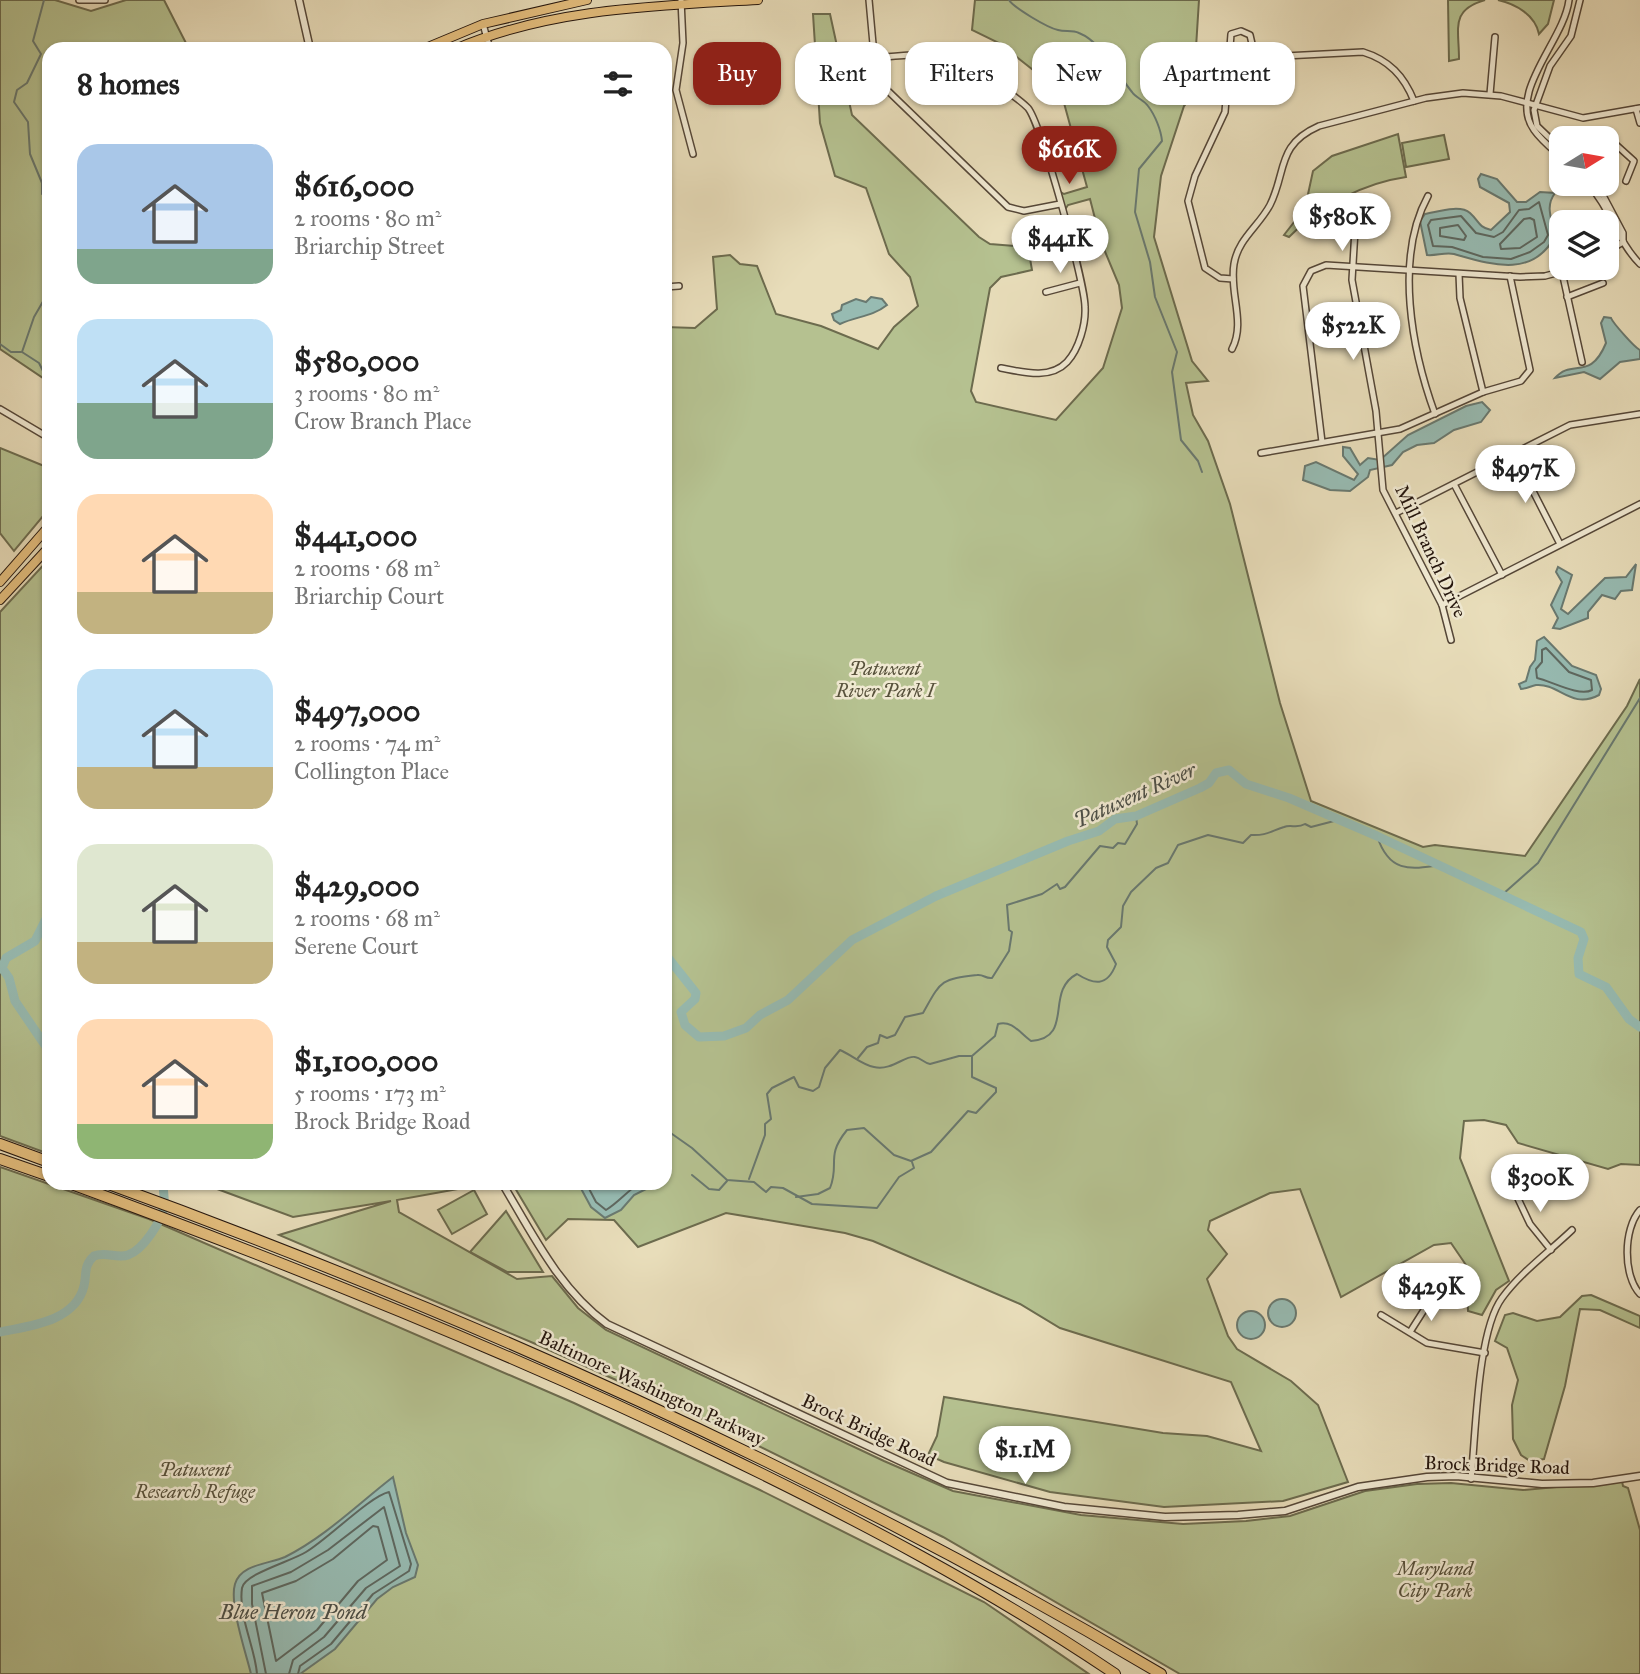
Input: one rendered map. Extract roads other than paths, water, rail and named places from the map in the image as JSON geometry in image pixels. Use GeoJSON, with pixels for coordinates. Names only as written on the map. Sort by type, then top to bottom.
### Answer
{"type":"FeatureCollection","features":[{"type":"Feature","properties":{"kind":"highway"},"geometry":{"type":"LineString","coordinates":[[0,1144],[42,1159]]}},
{"type":"Feature","properties":{"kind":"highway"},"geometry":{"type":"LineString","coordinates":[[0,1159],[42,1174]]}},
{"type":"Feature","properties":{"kind":"highway","name":"Baltimore-Washington Parkway"},"geometry":{"type":"LineString","coordinates":[[88,1190],[481,1345],[753,1469],[938,1565],[1024,1615],[1115,1674]]}},
{"type":"Feature","properties":{"kind":"highway","name":"Baltimore-Washington Parkway"},"geometry":{"type":"LineString","coordinates":[[125,1190],[439,1312],[683,1420],[920,1538],[1161,1674]]}},
{"type":"Feature","properties":{"kind":"main road"},"geometry":{"type":"LineString","coordinates":[[439,42],[483,23],[587,0]]}},
{"type":"Feature","properties":{"kind":"main road"},"geometry":{"type":"LineString","coordinates":[[475,42],[575,15],[681,2],[758,0]]}},
{"type":"Feature","properties":{"kind":"main road"},"geometry":{"type":"LineString","coordinates":[[0,582],[42,534]]}},
{"type":"Feature","properties":{"kind":"main road"},"geometry":{"type":"LineString","coordinates":[[0,600],[42,555]]}},
{"type":"Feature","properties":{"kind":"street"},"geometry":{"type":"LineString","coordinates":[[79,0],[105,0]]}},
{"type":"Feature","properties":{"kind":"street"},"geometry":{"type":"LineString","coordinates":[[299,0],[308,42]]}},
{"type":"Feature","properties":{"kind":"street"},"geometry":{"type":"LineString","coordinates":[[869,0],[873,42]]}},
{"type":"Feature","properties":{"kind":"street"},"geometry":{"type":"LineString","coordinates":[[1549,145],[1535,131],[1526,110],[1526,102],[1542,63],[1563,27],[1569,0]]}},
{"type":"Feature","properties":{"kind":"street"},"geometry":{"type":"LineString","coordinates":[[1549,138],[1537,126],[1535,104],[1550,66],[1571,36],[1580,0]]}},
{"type":"Feature","properties":{"kind":"street"},"geometry":{"type":"LineString","coordinates":[[681,2],[683,43],[676,90],[692,154]]}},
{"type":"Feature","properties":{"kind":"street"},"geometry":{"type":"LineString","coordinates":[[483,23],[487,42]]}},
{"type":"Feature","properties":{"kind":"street"},"geometry":{"type":"LineString","coordinates":[[1230,42],[1230,36],[1241,31],[1251,36],[1252,42]]}},
{"type":"Feature","properties":{"kind":"street"},"geometry":{"type":"LineString","coordinates":[[1490,94],[1495,37]]}},
{"type":"Feature","properties":{"kind":"street"},"geometry":{"type":"LineString","coordinates":[[1295,55],[1363,52],[1381,59],[1396,70],[1406,82],[1414,101]]}},
{"type":"Feature","properties":{"kind":"street"},"geometry":{"type":"LineString","coordinates":[[891,57],[930,54],[950,56],[1016,98],[1036,120],[1080,283],[1084,320],[1073,354],[1065,364],[1053,370],[1036,373],[1001,368]]}},
{"type":"Feature","properties":{"kind":"street"},"geometry":{"type":"LineString","coordinates":[[1233,349],[1239,334],[1233,279],[1238,248],[1270,204],[1284,158],[1298,139],[1319,126],[1453,93],[1490,94],[1583,118],[1638,108],[1640,123]]}},
{"type":"Feature","properties":{"kind":"street"},"geometry":{"type":"LineString","coordinates":[[891,94],[1006,206],[1024,211],[1060,204]]}},
{"type":"Feature","properties":{"kind":"street"},"geometry":{"type":"LineString","coordinates":[[1225,105],[1224,117],[1196,173],[1188,201],[1205,268],[1220,278],[1233,279]]}},
{"type":"Feature","properties":{"kind":"street"},"geometry":{"type":"LineString","coordinates":[[1619,146],[1638,160],[1626,181]]}},
{"type":"Feature","properties":{"kind":"street"},"geometry":{"type":"LineString","coordinates":[[1428,196],[1416,222],[1410,312],[1435,414]]}},
{"type":"Feature","properties":{"kind":"street"},"geometry":{"type":"LineString","coordinates":[[1595,196],[1623,242],[1640,264]]}},
{"type":"Feature","properties":{"kind":"street"},"geometry":{"type":"LineString","coordinates":[[1603,196],[1623,233],[1623,242]]}},
{"type":"Feature","properties":{"kind":"street","name":"Mill Branch Drive"},"geometry":{"type":"LineString","coordinates":[[1357,197],[1352,267],[1383,490],[1442,605],[1451,640]]}},
{"type":"Feature","properties":{"kind":"street"},"geometry":{"type":"LineString","coordinates":[[1619,244],[1623,242]]}},
{"type":"Feature","properties":{"kind":"street"},"geometry":{"type":"LineString","coordinates":[[1322,442],[1304,281],[1311,271],[1320,266],[1459,274],[1549,275]]}},
{"type":"Feature","properties":{"kind":"street"},"geometry":{"type":"LineString","coordinates":[[1459,274],[1460,298],[1483,392]]}},
{"type":"Feature","properties":{"kind":"street"},"geometry":{"type":"LineString","coordinates":[[1261,453],[1400,429],[1483,392],[1521,381],[1530,374],[1510,276]]}},
{"type":"Feature","properties":{"kind":"street"},"geometry":{"type":"LineString","coordinates":[[1564,280],[1582,362]]}},
{"type":"Feature","properties":{"kind":"street"},"geometry":{"type":"LineString","coordinates":[[1567,297],[1603,282]]}},
{"type":"Feature","properties":{"kind":"street"},"geometry":{"type":"LineString","coordinates":[[1046,292],[1080,283]]}},
{"type":"Feature","properties":{"kind":"street"},"geometry":{"type":"LineString","coordinates":[[672,286],[679,286]]}},
{"type":"Feature","properties":{"kind":"street"},"geometry":{"type":"LineString","coordinates":[[0,409],[42,434]]}},
{"type":"Feature","properties":{"kind":"street"},"geometry":{"type":"LineString","coordinates":[[1396,513],[1570,425],[1640,414]]}},
{"type":"Feature","properties":{"kind":"street"},"geometry":{"type":"LineString","coordinates":[[1514,454],[1560,544]]}},
{"type":"Feature","properties":{"kind":"street"},"geometry":{"type":"LineString","coordinates":[[1454,484],[1502,575]]}},
{"type":"Feature","properties":{"kind":"street"},"geometry":{"type":"LineString","coordinates":[[1442,605],[1640,504]]}},
{"type":"Feature","properties":{"kind":"street"},"geometry":{"type":"LineString","coordinates":[[1513,1188],[1530,1224],[1551,1250]]}},
{"type":"Feature","properties":{"kind":"street","name":"Brock Bridge Road"},"geometry":{"type":"LineString","coordinates":[[506,1190],[560,1277],[586,1307],[607,1324],[947,1483],[1064,1507],[1179,1518],[1285,1511],[1377,1483],[1443,1476],[1523,1484],[1575,1484],[1640,1476]]}},
{"type":"Feature","properties":{"kind":"street"},"geometry":{"type":"LineString","coordinates":[[1640,1210],[1632,1226],[1628,1263],[1631,1281],[1640,1294]]}},
{"type":"Feature","properties":{"kind":"street"},"geometry":{"type":"LineString","coordinates":[[1471,1479],[1489,1325],[1501,1299],[1572,1230]]}},
{"type":"Feature","properties":{"kind":"street"},"geometry":{"type":"LineString","coordinates":[[1410,1332],[1431,1299]]}},
{"type":"Feature","properties":{"kind":"street"},"geometry":{"type":"LineString","coordinates":[[1381,1315],[1438,1346],[1485,1353]]}},
{"type":"Feature","properties":{"kind":"water"},"geometry":{"type":"Polygon","coordinates":[[[1481,174],[1497,179],[1517,202],[1526,202],[1540,192],[1553,196],[1549,210],[1549,245],[1546,250],[1523,263],[1510,265],[1451,254],[1427,255],[1420,221],[1425,214],[1448,209],[1466,210],[1481,225],[1491,230],[1510,212],[1509,203],[1480,187],[1478,179],[1481,174]]]}},
{"type":"Feature","properties":{"kind":"water"},"geometry":{"type":"Polygon","coordinates":[[[871,297],[882,299],[887,305],[876,312],[840,324],[834,320],[832,314],[841,310],[842,305],[856,299],[866,302],[871,297]]]}},
{"type":"Feature","properties":{"kind":"water"},"geometry":{"type":"Polygon","coordinates":[[[1604,317],[1611,318],[1640,350],[1640,359],[1620,362],[1600,379],[1584,372],[1555,378],[1561,372],[1587,366],[1600,355],[1606,343],[1601,323],[1604,317]]]}},
{"type":"Feature","properties":{"kind":"water"},"geometry":{"type":"Polygon","coordinates":[[[1482,402],[1490,410],[1481,422],[1454,430],[1434,443],[1417,445],[1403,452],[1392,465],[1370,470],[1368,477],[1350,491],[1330,490],[1303,480],[1305,466],[1316,462],[1354,480],[1358,474],[1343,456],[1343,447],[1350,448],[1360,465],[1368,458],[1380,460],[1408,435],[1466,406],[1482,402]]]}},
{"type":"Feature","properties":{"kind":"water"},"geometry":{"type":"Polygon","coordinates":[[[1636,564],[1632,590],[1621,591],[1615,599],[1602,595],[1588,612],[1588,618],[1560,629],[1553,628],[1558,618],[1551,605],[1562,582],[1556,572],[1558,567],[1572,575],[1561,609],[1568,614],[1605,578],[1626,577],[1636,564]]]}},
{"type":"Feature","properties":{"kind":"water"},"geometry":{"type":"Polygon","coordinates":[[[1544,637],[1572,666],[1596,675],[1601,689],[1599,695],[1589,699],[1573,698],[1544,685],[1521,689],[1519,684],[1526,681],[1535,660],[1537,641],[1544,637]]]}},
{"type":"Feature","properties":{"kind":"water"},"geometry":{"type":"Polygon","coordinates":[[[582,1190],[644,1190],[634,1195],[621,1210],[605,1218],[591,1207],[582,1190]]]}},
{"type":"Feature","properties":{"kind":"water"},"geometry":{"type":"Polygon","coordinates":[[[1282,1299],[1292,1303],[1296,1313],[1292,1323],[1282,1327],[1272,1323],[1268,1313],[1272,1303],[1282,1299]]]}},
{"type":"Feature","properties":{"kind":"water"},"geometry":{"type":"Polygon","coordinates":[[[1251,1311],[1261,1315],[1265,1325],[1261,1335],[1251,1339],[1241,1335],[1237,1325],[1241,1315],[1251,1311]]]}},
{"type":"Feature","properties":{"kind":"water","name":"Blue Heron Pond"},"geometry":{"type":"Polygon","coordinates":[[[393,1477],[406,1533],[418,1565],[415,1577],[393,1587],[377,1599],[335,1649],[300,1674],[251,1674],[234,1604],[238,1577],[256,1566],[285,1557],[314,1540],[393,1477]]]}},
{"type":"Feature","properties":{"kind":"waterway"},"geometry":{"type":"LineString","coordinates":[[42,183],[30,154],[28,122],[14,102],[17,90],[27,83],[41,54],[33,41],[44,0]]}},
{"type":"Feature","properties":{"kind":"waterway"},"geometry":{"type":"LineString","coordinates":[[1009,0],[1047,26],[1079,33],[1095,43],[1134,94],[1148,106],[1157,123],[1162,141],[1139,169],[1135,212],[1150,262],[1155,297],[1177,352],[1172,372],[1181,440],[1198,461],[1202,472]]}},
{"type":"Feature","properties":{"kind":"waterway"},"geometry":{"type":"LineString","coordinates":[[42,183],[42,194]]}},
{"type":"Feature","properties":{"kind":"waterway"},"geometry":{"type":"LineString","coordinates":[[42,303],[34,317],[22,352],[39,363],[42,369]]}},
{"type":"Feature","properties":{"kind":"waterway"},"geometry":{"type":"LineString","coordinates":[[0,344],[11,352],[21,352]]}},
{"type":"Feature","properties":{"kind":"waterway"},"geometry":{"type":"LineString","coordinates":[[1503,894],[1538,863],[1640,698]]}},
{"type":"Feature","properties":{"kind":"waterway","name":"Patuxent River"},"geometry":{"type":"LineString","coordinates":[[672,963],[696,993],[695,999],[681,1012],[685,1025],[699,1037],[724,1036],[746,1028],[760,1015],[788,1000],[852,940],[936,896],[1068,841],[1099,831],[1115,819],[1136,816],[1200,788],[1209,783],[1216,773],[1229,770],[1246,784],[1289,798],[1377,836],[1581,932],[1584,939],[1578,958],[1579,974],[1606,987],[1629,1019],[1640,1027]]}},
{"type":"Feature","properties":{"kind":"waterway"},"geometry":{"type":"LineString","coordinates":[[858,1058],[867,1047],[878,1043],[880,1035],[887,1038],[895,1035],[905,1017],[923,1013],[938,988],[948,980],[977,975],[992,978],[1009,951],[1012,932],[1009,930],[1007,905],[1042,894],[1057,884],[1060,889],[1065,887],[1100,846],[1113,848],[1118,843],[1125,844],[1137,824],[1136,816]]}},
{"type":"Feature","properties":{"kind":"waterway"},"geometry":{"type":"LineString","coordinates":[[749,1179],[765,1135],[765,1124],[771,1119],[767,1094],[772,1088],[794,1077],[799,1087],[813,1091],[819,1087],[825,1068],[840,1050],[865,1064],[881,1068],[911,1057],[930,1064],[959,1056],[972,1056],[995,1036],[998,1024],[1003,1023],[1012,1026],[1031,1041],[1044,1038],[1052,1032],[1056,1023],[1062,991],[1067,982],[1077,974],[1099,982],[1112,972],[1116,964],[1107,947],[1108,940],[1121,927],[1123,906],[1131,892],[1156,868],[1168,863],[1178,845],[1208,835],[1243,843],[1251,835],[1265,834],[1287,826],[1305,824],[1311,827],[1338,820]]}},
{"type":"Feature","properties":{"kind":"waterway"},"geometry":{"type":"LineString","coordinates":[[1377,836],[1387,856],[1401,866],[1419,868],[1441,865]]}},
{"type":"Feature","properties":{"kind":"waterway","name":"Patuxent River"},"geometry":{"type":"LineString","coordinates":[[42,927],[35,941],[6,958],[2,968],[9,978],[15,1001],[42,1041]]}},
{"type":"Feature","properties":{"kind":"waterway"},"geometry":{"type":"LineString","coordinates":[[796,1197],[818,1194],[830,1188],[836,1147],[847,1130],[864,1128],[894,1155],[911,1161],[931,1152],[968,1111],[976,1113],[996,1092],[996,1088],[972,1077],[972,1057]]}},
{"type":"Feature","properties":{"kind":"waterway"},"geometry":{"type":"LineString","coordinates":[[672,1134],[727,1180],[754,1182],[766,1192],[771,1187],[783,1188],[812,1204],[877,1208],[899,1177],[914,1168],[912,1162]]}},
{"type":"Feature","properties":{"kind":"waterway"},"geometry":{"type":"LineString","coordinates":[[692,1175],[709,1189],[719,1190],[727,1181]]}},
{"type":"Feature","properties":{"kind":"waterway","name":"Patuxent River"},"geometry":{"type":"LineString","coordinates":[[0,1332],[50,1320],[71,1308],[79,1298],[87,1267],[94,1256],[128,1255],[140,1247],[151,1234],[162,1212],[163,1190]]}},
{"type":"Feature","properties":{"kind":"park label","name":"Patuxent River Park I"},"geometry":{"type":"Point","coordinates":[885,679]}},
{"type":"Feature","properties":{"kind":"park label","name":"Patuxent Research Refuge"},"geometry":{"type":"Point","coordinates":[195,1480]}},
{"type":"Feature","properties":{"kind":"park label","name":"Maryland City Park"},"geometry":{"type":"Point","coordinates":[1435,1579]}}]}
